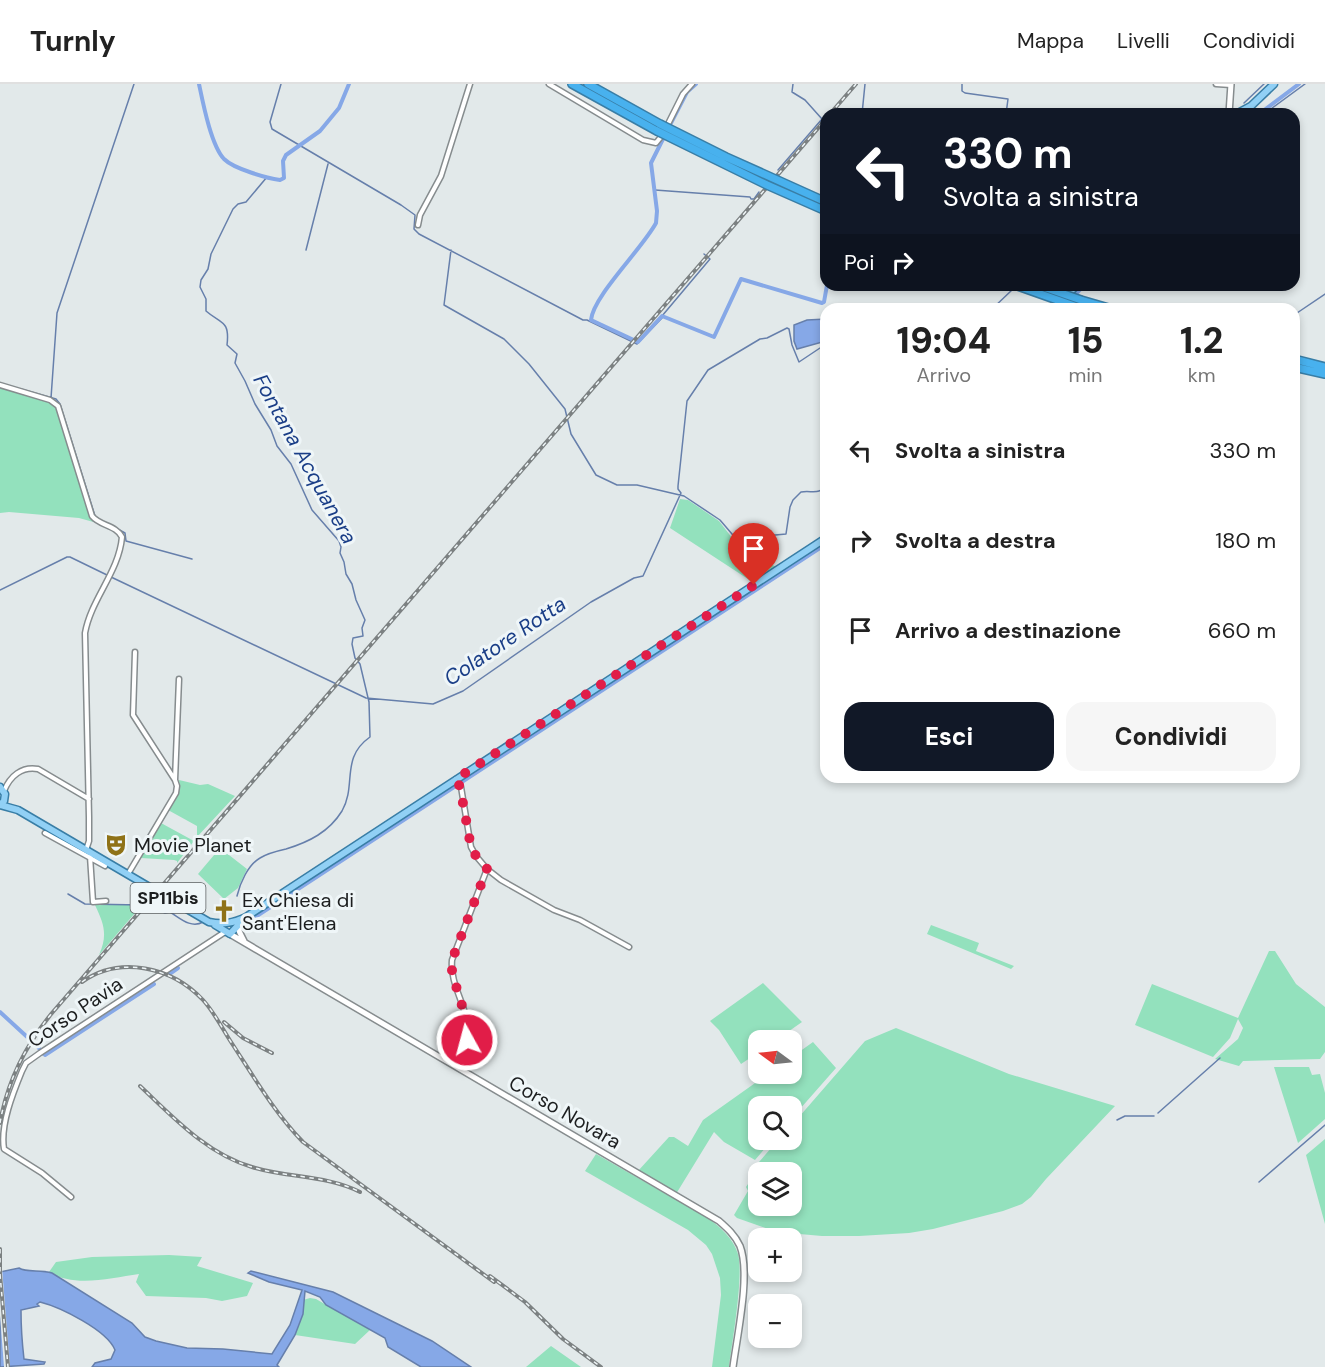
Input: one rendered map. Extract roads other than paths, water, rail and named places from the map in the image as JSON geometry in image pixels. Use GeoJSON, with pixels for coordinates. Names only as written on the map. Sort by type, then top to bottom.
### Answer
{"type":"FeatureCollection","features":[{"type":"Feature","properties":{"kind":"highway"},"geometry":{"type":"LineString","coordinates":[[573,84],[749,176],[820,208]]}},
{"type":"Feature","properties":{"kind":"highway"},"geometry":{"type":"LineString","coordinates":[[588,84],[659,127],[820,199]]}},
{"type":"Feature","properties":{"kind":"highway"},"geometry":{"type":"LineString","coordinates":[[1035,291],[1074,303]]}},
{"type":"Feature","properties":{"kind":"highway"},"geometry":{"type":"LineString","coordinates":[[1051,291],[1077,303]]}},
{"type":"Feature","properties":{"kind":"highway"},"geometry":{"type":"LineString","coordinates":[[1300,360],[1325,366]]}},
{"type":"Feature","properties":{"kind":"highway"},"geometry":{"type":"LineString","coordinates":[[1300,368],[1325,374]]}},
{"type":"Feature","properties":{"kind":"main road"},"geometry":{"type":"LineString","coordinates":[[1247,108],[1274,84]]}},
{"type":"Feature","properties":{"kind":"main road"},"geometry":{"type":"LineString","coordinates":[[1231,85],[1230,102],[1232,108]]}},
{"type":"Feature","properties":{"kind":"main road"},"geometry":{"type":"LineString","coordinates":[[228,933],[241,920],[820,542]]}},
{"type":"Feature","properties":{"kind":"main road","name":"SP11bis"},"geometry":{"type":"LineString","coordinates":[[2,790],[0,805],[18,810],[209,922]]}},
{"type":"Feature","properties":{"kind":"main road","name":"SP11bis"},"geometry":{"type":"LineString","coordinates":[[2,790],[18,810]]}},
{"type":"Feature","properties":{"kind":"main road"},"geometry":{"type":"LineString","coordinates":[[209,922],[220,924],[241,920]]}},
{"type":"Feature","properties":{"kind":"main road"},"geometry":{"type":"LineString","coordinates":[[241,920],[239,931],[245,943]]}},
{"type":"Feature","properties":{"kind":"main road","name":"Corso Novara"},"geometry":{"type":"LineString","coordinates":[[209,922],[719,1221],[740,1246],[744,1260],[733,1367]]}},
{"type":"Feature","properties":{"kind":"street"},"geometry":{"type":"LineString","coordinates":[[418,225],[420,215],[438,185],[470,84]]}},
{"type":"Feature","properties":{"kind":"street"},"geometry":{"type":"LineString","coordinates":[[549,84],[643,140],[651,143],[660,138]]}},
{"type":"Feature","properties":{"kind":"street"},"geometry":{"type":"LineString","coordinates":[[669,122],[683,94],[692,84]]}},
{"type":"Feature","properties":{"kind":"street"},"geometry":{"type":"LineString","coordinates":[[1216,84],[1231,85]]}},
{"type":"Feature","properties":{"kind":"street"},"geometry":{"type":"LineString","coordinates":[[0,385],[50,400],[58,406],[92,516],[98,522],[116,530],[122,537],[119,552],[109,576],[91,610],[85,633],[89,853],[93,902],[106,901]]}},
{"type":"Feature","properties":{"kind":"street"},"geometry":{"type":"LineString","coordinates":[[128,875],[176,793],[177,786],[133,715],[135,652]]}},
{"type":"Feature","properties":{"kind":"street"},"geometry":{"type":"LineString","coordinates":[[175,780],[178,679]]}},
{"type":"Feature","properties":{"kind":"street"},"geometry":{"type":"LineString","coordinates":[[2,790],[24,768],[38,769],[89,799]]}},
{"type":"Feature","properties":{"kind":"street"},"geometry":{"type":"LineString","coordinates":[[457,780],[471,847],[487,869],[501,880],[554,910],[580,920],[629,947]]}},
{"type":"Feature","properties":{"kind":"street"},"geometry":{"type":"LineString","coordinates":[[45,833],[89,853],[105,866]]}},
{"type":"Feature","properties":{"kind":"street"},"geometry":{"type":"LineString","coordinates":[[460,1069],[467,1040],[467,1022],[452,973],[452,960],[487,869]]}},
{"type":"Feature","properties":{"kind":"street","name":"Corso Pavia"},"geometry":{"type":"LineString","coordinates":[[70,1197],[42,1173],[9,1153],[3,1145],[4,1122],[16,1084],[26,1063],[228,933]]}},
{"type":"Feature","properties":{"kind":"water"},"geometry":{"type":"Polygon","coordinates":[[[820,319],[820,343],[797,349],[794,341],[794,325],[807,320],[820,319]]]}},
{"type":"Feature","properties":{"kind":"water"},"geometry":{"type":"Polygon","coordinates":[[[19,1268],[52,1273],[132,1323],[145,1337],[156,1341],[187,1348],[272,1354],[290,1325],[302,1290],[269,1282],[248,1273],[251,1271],[333,1292],[432,1341],[471,1367],[421,1367],[388,1347],[385,1338],[326,1305],[320,1297],[305,1291],[303,1314],[295,1335],[277,1365],[279,1367],[92,1367],[95,1363],[111,1359],[115,1350],[110,1342],[82,1320],[40,1302],[37,1304],[39,1306],[21,1310],[22,1335],[24,1359],[45,1362],[44,1364],[0,1367],[0,1272],[19,1268]]]}},
{"type":"Feature","properties":{"kind":"waterway"},"geometry":{"type":"LineString","coordinates":[[51,398],[57,313],[134,84]]}},
{"type":"Feature","properties":{"kind":"waterway"},"geometry":{"type":"LineString","coordinates":[[199,84],[211,134],[224,159],[243,170],[280,180],[284,178],[283,161],[286,155],[320,131],[339,108],[349,84]]}},
{"type":"Feature","properties":{"kind":"waterway"},"geometry":{"type":"LineString","coordinates":[[281,84],[270,122],[272,129],[401,205],[415,215],[414,229],[419,234],[583,320],[637,344],[662,318]]}},
{"type":"Feature","properties":{"kind":"waterway"},"geometry":{"type":"LineString","coordinates":[[671,123],[687,92],[696,84]]}},
{"type":"Feature","properties":{"kind":"waterway"},"geometry":{"type":"LineString","coordinates":[[793,84],[792,92],[805,100],[820,117]]}},
{"type":"Feature","properties":{"kind":"waterway"},"geometry":{"type":"LineString","coordinates":[[863,108],[865,84]]}},
{"type":"Feature","properties":{"kind":"waterway"},"geometry":{"type":"LineString","coordinates":[[962,84],[962,91],[965,93],[1008,99],[1007,108]]}},
{"type":"Feature","properties":{"kind":"waterway"},"geometry":{"type":"LineString","coordinates":[[1244,103],[1264,84]]}},
{"type":"Feature","properties":{"kind":"waterway"},"geometry":{"type":"LineString","coordinates":[[1267,108],[1299,84]]}},
{"type":"Feature","properties":{"kind":"waterway"},"geometry":{"type":"LineString","coordinates":[[1272,108],[1305,84]]}},
{"type":"Feature","properties":{"kind":"waterway"},"geometry":{"type":"LineString","coordinates":[[778,170],[820,121]]}},
{"type":"Feature","properties":{"kind":"waterway"},"geometry":{"type":"LineString","coordinates":[[663,139],[651,163],[657,211],[656,223],[600,298],[591,320],[638,342],[662,316],[714,337],[741,279],[822,303]]}},
{"type":"Feature","properties":{"kind":"waterway"},"geometry":{"type":"LineString","coordinates":[[306,250],[328,164]]}},
{"type":"Feature","properties":{"kind":"waterway","name":"Fontana Acquanera"},"geometry":{"type":"LineString","coordinates":[[237,896],[245,875],[256,861],[269,853],[310,839],[325,830],[337,818],[346,801],[355,754],[370,737],[369,702],[360,664],[355,658],[352,644],[353,638],[363,636],[362,628],[365,620],[346,574],[339,541],[312,510],[291,464],[277,446],[271,430],[235,363],[237,354],[227,345],[226,327],[206,311],[206,299],[200,287],[201,280],[208,269],[211,254],[233,209],[238,204],[246,202],[267,177]]}},
{"type":"Feature","properties":{"kind":"waterway"},"geometry":{"type":"LineString","coordinates":[[655,190],[750,197],[751,199],[754,199],[759,192]]}},
{"type":"Feature","properties":{"kind":"waterway"},"geometry":{"type":"LineString","coordinates":[[451,250],[444,305],[504,339],[529,364],[565,409],[571,434],[596,475],[617,485],[637,485],[684,496],[720,520],[738,541],[786,534],[793,500],[801,492],[820,490]]}},
{"type":"Feature","properties":{"kind":"waterway"},"geometry":{"type":"LineString","coordinates":[[662,316],[710,259],[704,254]]}},
{"type":"Feature","properties":{"kind":"waterway"},"geometry":{"type":"LineString","coordinates":[[822,303],[826,291]]}},
{"type":"Feature","properties":{"kind":"waterway"},"geometry":{"type":"LineString","coordinates":[[998,303],[1011,291]]}},
{"type":"Feature","properties":{"kind":"waterway"},"geometry":{"type":"LineString","coordinates":[[1300,311],[1325,294]]}},
{"type":"Feature","properties":{"kind":"waterway","name":"Colatore Rotta"},"geometry":{"type":"LineString","coordinates":[[111,577],[366,698],[433,704],[463,691],[591,602],[634,578],[643,576],[681,493],[678,486],[687,401],[708,370],[760,339],[787,328],[799,362],[820,348]]}},
{"type":"Feature","properties":{"kind":"waterway"},"geometry":{"type":"LineString","coordinates":[[21,389],[56,399],[60,404],[95,516]]}},
{"type":"Feature","properties":{"kind":"waterway"},"geometry":{"type":"LineString","coordinates":[[114,527],[125,533],[126,541],[192,559]]}},
{"type":"Feature","properties":{"kind":"waterway"},"geometry":{"type":"LineString","coordinates":[[243,925],[820,548]]}},
{"type":"Feature","properties":{"kind":"waterway","name":"Colatore Rotta"},"geometry":{"type":"LineString","coordinates":[[0,590],[67,557],[107,575]]}},
{"type":"Feature","properties":{"kind":"waterway","name":"Fontana Acquanera"},"geometry":{"type":"LineString","coordinates":[[68,894],[85,904],[141,905]]}},
{"type":"Feature","properties":{"kind":"waterway","name":"Fontana Acquanera"},"geometry":{"type":"LineString","coordinates":[[147,905],[165,913],[170,912],[190,923],[203,922]]}},
{"type":"Feature","properties":{"kind":"waterway"},"geometry":{"type":"LineString","coordinates":[[168,975],[178,968]]}},
{"type":"Feature","properties":{"kind":"waterway"},"geometry":{"type":"LineString","coordinates":[[0,1012],[45,1055],[154,984]]}},
{"type":"Feature","properties":{"kind":"waterway"},"geometry":{"type":"LineString","coordinates":[[1158,1113],[1220,1058]]}},
{"type":"Feature","properties":{"kind":"waterway"},"geometry":{"type":"LineString","coordinates":[[1117,1120],[1125,1116],[1154,1116]]}},
{"type":"Feature","properties":{"kind":"waterway"},"geometry":{"type":"LineString","coordinates":[[1259,1182],[1325,1125]]}},
{"type":"Feature","properties":{"kind":"railway"},"geometry":{"type":"LineString","coordinates":[[835,108],[856,84]]}},
{"type":"Feature","properties":{"kind":"railway"},"geometry":{"type":"LineString","coordinates":[[0,1123],[7,1093],[18,1065],[33,1038],[52,1013],[820,126]]}},
{"type":"Feature","properties":{"kind":"railway"},"geometry":{"type":"LineString","coordinates":[[82,982],[113,969],[145,968],[176,979],[190,989],[211,1010],[265,1094],[303,1142],[494,1282]]}},
{"type":"Feature","properties":{"kind":"railway"},"geometry":{"type":"LineString","coordinates":[[224,1022],[243,1038],[272,1053]]}},
{"type":"Feature","properties":{"kind":"railway"},"geometry":{"type":"LineString","coordinates":[[140,1086],[205,1144],[236,1161],[265,1171],[334,1182],[360,1192]]}},
{"type":"Feature","properties":{"kind":"railway"},"geometry":{"type":"LineString","coordinates":[[0,1249],[0,1279]]}},
{"type":"Feature","properties":{"kind":"railway"},"geometry":{"type":"LineString","coordinates":[[0,1274],[8,1367]]}},
{"type":"Feature","properties":{"kind":"railway"},"geometry":{"type":"LineString","coordinates":[[490,1276],[525,1302],[563,1339],[601,1367]]}},
{"type":"Feature","properties":{"kind":"place","name":"Movie Planet"},"geometry":{"type":"Point","coordinates":[116,845]}},
{"type":"Feature","properties":{"kind":"place","name":"Ex Chiesa di Sant'Elena"},"geometry":{"type":"Point","coordinates":[224,911]}}]}
